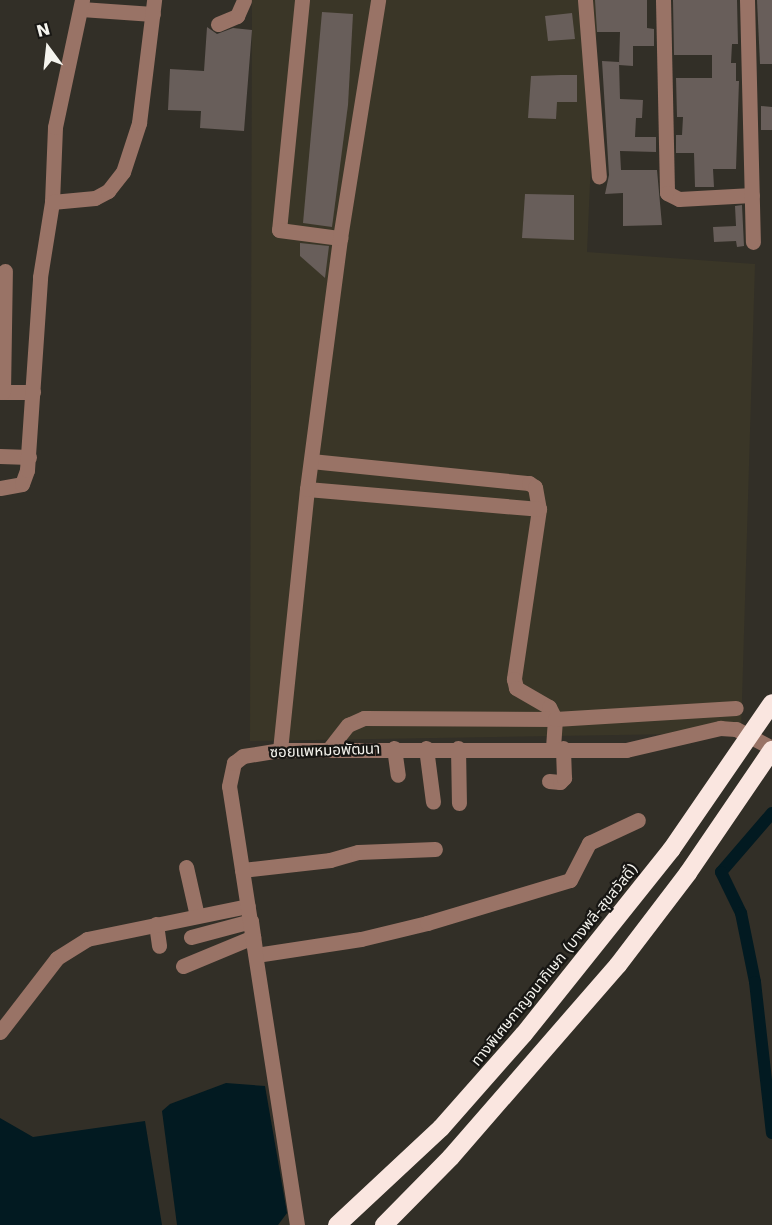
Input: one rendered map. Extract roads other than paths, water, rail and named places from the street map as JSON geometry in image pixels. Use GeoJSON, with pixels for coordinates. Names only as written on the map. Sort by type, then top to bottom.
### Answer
{"type":"FeatureCollection","features":[{"type":"Feature","properties":{"kind":"highway","name":"ทางพิเศษกาญจนาภิเษก (บางพลี-สุขสวัสดิ์)"},"geometry":{"type":"LineString","coordinates":[[337,1225],[441,1128],[524,1035],[671,850],[772,703]]}},
{"type":"Feature","properties":{"kind":"highway"},"geometry":{"type":"LineString","coordinates":[[384,1225],[459,1148],[618,965],[688,873],[772,749]]}},
{"type":"Feature","properties":{"kind":"street"},"geometry":{"type":"LineString","coordinates":[[218,24],[237,16],[244,0]]}},
{"type":"Feature","properties":{"kind":"street"},"geometry":{"type":"LineString","coordinates":[[302,0],[279,230],[340,238]]}},
{"type":"Feature","properties":{"kind":"street"},"geometry":{"type":"LineString","coordinates":[[280,750],[307,489],[340,238],[378,0]]}},
{"type":"Feature","properties":{"kind":"street"},"geometry":{"type":"LineString","coordinates":[[585,0],[599,176]]}},
{"type":"Feature","properties":{"kind":"street"},"geometry":{"type":"LineString","coordinates":[[663,0],[668,193],[679,199],[752,195]]}},
{"type":"Feature","properties":{"kind":"street"},"geometry":{"type":"LineString","coordinates":[[747,0],[753,242]]}},
{"type":"Feature","properties":{"kind":"street"},"geometry":{"type":"LineString","coordinates":[[0,488],[22,484],[28,457],[40,277],[52,202],[55,127],[81,4],[154,7],[139,123],[123,172],[108,191],[95,198],[52,202]]}},
{"type":"Feature","properties":{"kind":"street"},"geometry":{"type":"LineString","coordinates":[[5,271],[1,392],[33,392]]}},
{"type":"Feature","properties":{"kind":"street"},"geometry":{"type":"LineString","coordinates":[[0,456],[28,457]]}},
{"type":"Feature","properties":{"kind":"street"},"geometry":{"type":"LineString","coordinates":[[311,460],[529,483],[538,494],[538,509],[513,679],[516,688],[549,707],[555,719],[564,778],[560,782],[549,781]]}},
{"type":"Feature","properties":{"kind":"street"},"geometry":{"type":"LineString","coordinates":[[307,489],[538,509]]}},
{"type":"Feature","properties":{"kind":"street"},"geometry":{"type":"LineString","coordinates":[[329,749],[348,725],[364,718],[555,719],[736,708]]}},
{"type":"Feature","properties":{"kind":"street","name":"ซอยแพหมอพัฒนา"},"geometry":{"type":"LineString","coordinates":[[297,1225],[242,870],[230,771],[243,756],[280,750],[329,749],[644,748],[720,728],[736,729],[772,749]]}},
{"type":"Feature","properties":{"kind":"street"},"geometry":{"type":"LineString","coordinates":[[394,748],[398,776]]}},
{"type":"Feature","properties":{"kind":"street"},"geometry":{"type":"LineString","coordinates":[[426,748],[433,802]]}},
{"type":"Feature","properties":{"kind":"street"},"geometry":{"type":"LineString","coordinates":[[458,748],[459,803]]}},
{"type":"Feature","properties":{"kind":"street"},"geometry":{"type":"LineString","coordinates":[[249,914],[256,955],[372,936],[570,880],[589,843],[638,820]]}},
{"type":"Feature","properties":{"kind":"street"},"geometry":{"type":"LineString","coordinates":[[242,870],[330,860],[358,852],[435,849]]}},
{"type":"Feature","properties":{"kind":"street"},"geometry":{"type":"LineString","coordinates":[[186,867],[197,916]]}},
{"type":"Feature","properties":{"kind":"street"},"geometry":{"type":"LineString","coordinates":[[0,1032],[67,950],[96,936],[197,916],[249,914]]}},
{"type":"Feature","properties":{"kind":"street"},"geometry":{"type":"LineString","coordinates":[[191,937],[249,914]]}},
{"type":"Feature","properties":{"kind":"street"},"geometry":{"type":"LineString","coordinates":[[156,924],[159,946]]}},
{"type":"Feature","properties":{"kind":"street"},"geometry":{"type":"LineString","coordinates":[[183,966],[253,937]]}},
{"type":"Feature","properties":{"kind":"water"},"geometry":{"type":"Polygon","coordinates":[[[226,1083],[265,1086],[287,1213],[278,1225],[177,1225],[162,1111],[170,1104],[226,1083]]]}},
{"type":"Feature","properties":{"kind":"water"},"geometry":{"type":"Polygon","coordinates":[[[0,1118],[33,1137],[145,1121],[162,1225],[0,1225],[0,1118]]]}},
{"type":"Feature","properties":{"kind":"waterway"},"geometry":{"type":"LineString","coordinates":[[772,813],[721,872],[741,913],[755,982],[772,1133]]}}]}
